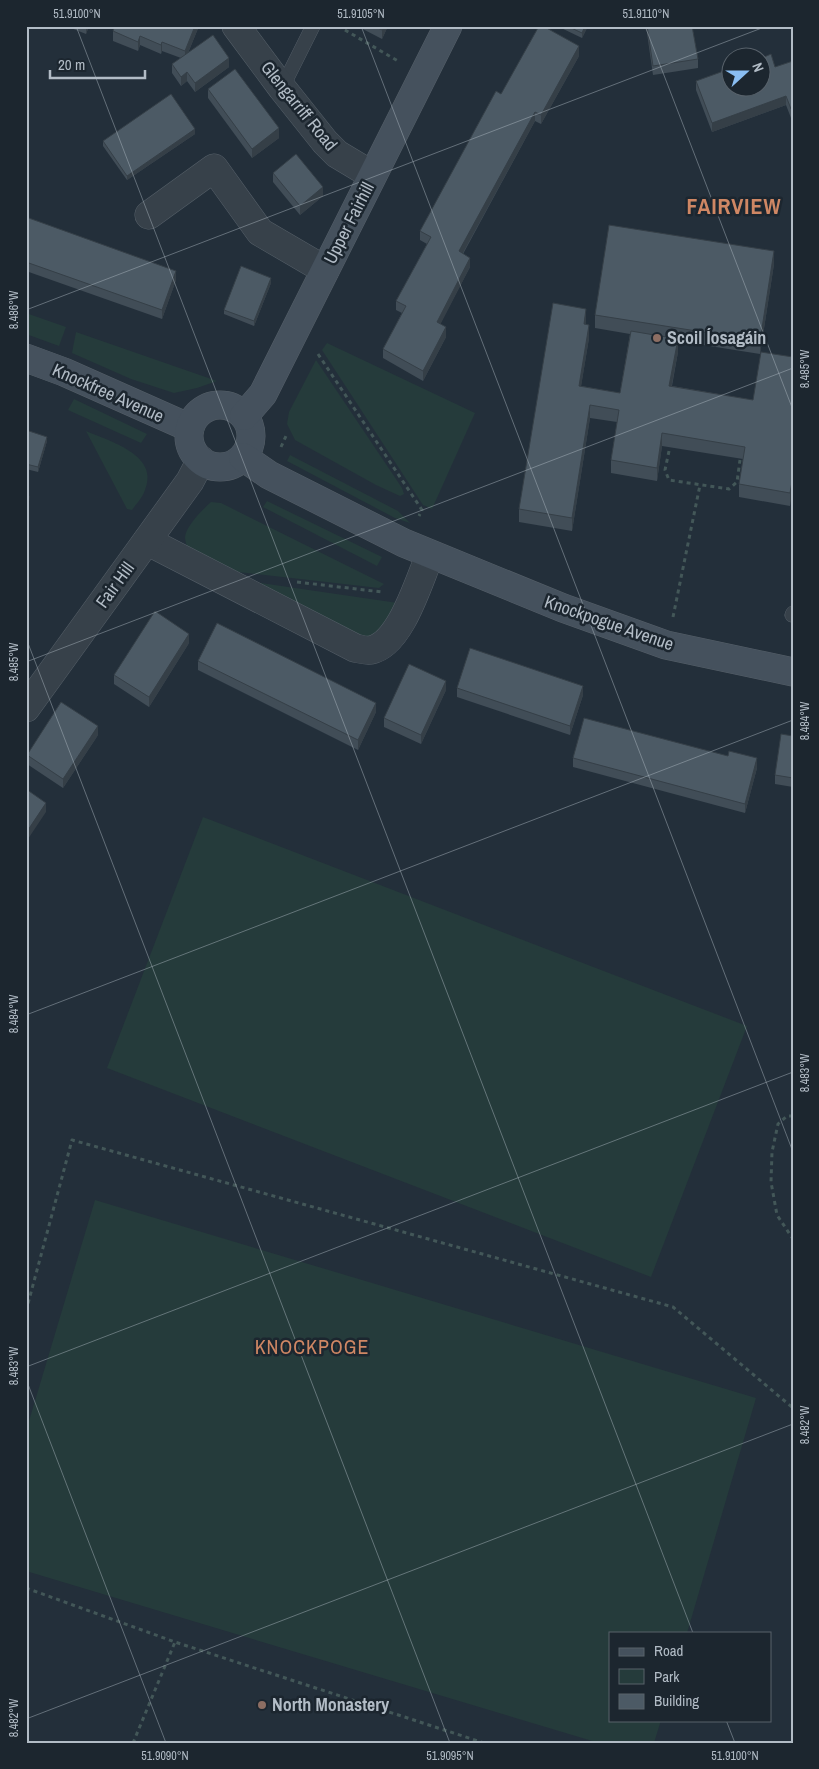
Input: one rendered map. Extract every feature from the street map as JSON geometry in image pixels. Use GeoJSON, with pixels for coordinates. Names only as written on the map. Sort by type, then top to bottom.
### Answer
{"type":"FeatureCollection","features":[{"type":"Feature","properties":{"kind":"street","name":"Glengarriff Road"},"geometry":{"type":"LineString","coordinates":[[236,26],[282,88],[337,154],[372,176]]}},
{"type":"Feature","properties":{"kind":"street","name":"Upper Fairhill"},"geometry":{"type":"LineString","coordinates":[[244,416],[263,394],[448,26]]}},
{"type":"Feature","properties":{"kind":"street"},"geometry":{"type":"LineString","coordinates":[[148,215],[214,168],[260,232],[325,270]]}},
{"type":"Feature","properties":{"kind":"street","name":"Knockfree Avenue"},"geometry":{"type":"LineString","coordinates":[[26,358],[64,372],[190,428]]}},
{"type":"Feature","properties":{"kind":"street"},"geometry":{"type":"LineString","coordinates":[[218,405],[228,406],[237,409],[249,423],[251,441],[248,450],[236,462],[227,466],[209,465],[201,460],[191,446],[190,428],[200,412],[218,405]]}},
{"type":"Feature","properties":{"kind":"street","name":"Knockpogue Avenue"},"geometry":{"type":"LineString","coordinates":[[243,457],[269,475],[404,543],[563,608],[666,645],[793,672]]}},
{"type":"Feature","properties":{"kind":"street","name":"Fair Hill"},"geometry":{"type":"LineString","coordinates":[[26,708],[190,481],[201,460]]}},
{"type":"Feature","properties":{"kind":"street"},"geometry":{"type":"LineString","coordinates":[[147,541],[355,648],[370,650],[383,644],[393,635],[404,620],[430,555]]}},
{"type":"Feature","properties":{"kind":"lane"},"geometry":{"type":"LineString","coordinates":[[282,88],[313,26]]}},
{"type":"Feature","properties":{"kind":"path"},"geometry":{"type":"LineString","coordinates":[[338,26],[394,59]]}},
{"type":"Feature","properties":{"kind":"path"},"geometry":{"type":"LineString","coordinates":[[316,351],[422,510]]}},
{"type":"Feature","properties":{"kind":"path"},"geometry":{"type":"LineString","coordinates":[[669,451],[665,470],[669,480],[729,489],[737,482],[740,460]]}},
{"type":"Feature","properties":{"kind":"path"},"geometry":{"type":"LineString","coordinates":[[666,645],[700,485]]}},
{"type":"Feature","properties":{"kind":"path"},"geometry":{"type":"LineString","coordinates":[[295,582],[389,593],[412,599]]}},
{"type":"Feature","properties":{"kind":"path"},"geometry":{"type":"LineString","coordinates":[[793,1116],[787,1116],[778,1124],[772,1152],[771,1182],[777,1215],[793,1239]]}},
{"type":"Feature","properties":{"kind":"path"},"geometry":{"type":"LineString","coordinates":[[26,1310],[72,1140],[672,1307],[793,1408]]}},
{"type":"Feature","properties":{"kind":"path"},"geometry":{"type":"LineString","coordinates":[[26,1588],[175,1642],[484,1743]]}},
{"type":"Feature","properties":{"kind":"path"},"geometry":{"type":"LineString","coordinates":[[133,1743],[175,1642]]}},
{"type":"Feature","properties":{"kind":"green space"},"geometry":{"type":"Polygon","coordinates":[[[26,313],[66,327],[59,346],[26,334],[26,313]]]}},
{"type":"Feature","properties":{"kind":"green space"},"geometry":{"type":"Polygon","coordinates":[[[76,332],[217,381],[174,393],[131,379],[72,353],[76,332]]]}},
{"type":"Feature","properties":{"kind":"green space"},"geometry":{"type":"Polygon","coordinates":[[[327,343],[475,413],[432,509],[423,505],[322,350],[327,343]]]}},
{"type":"Feature","properties":{"kind":"green space"},"geometry":{"type":"Polygon","coordinates":[[[316,360],[402,488],[404,494],[400,496],[376,485],[295,440],[287,424],[289,412],[316,360]]]}},
{"type":"Feature","properties":{"kind":"green space"},"geometry":{"type":"Polygon","coordinates":[[[74,399],[147,434],[141,443],[68,410],[74,399]]]}},
{"type":"Feature","properties":{"kind":"green space"},"geometry":{"type":"Polygon","coordinates":[[[86,431],[130,451],[145,467],[148,478],[145,490],[132,510],[127,509],[86,431]]]}},
{"type":"Feature","properties":{"kind":"green space"},"geometry":{"type":"Polygon","coordinates":[[[290,455],[398,511],[410,523],[395,518],[287,461],[290,455]]]}},
{"type":"Feature","properties":{"kind":"green space"},"geometry":{"type":"Polygon","coordinates":[[[267,501],[382,557],[377,566],[263,507],[267,501]]]}},
{"type":"Feature","properties":{"kind":"green space"},"geometry":{"type":"Polygon","coordinates":[[[211,502],[221,503],[384,584],[379,588],[220,570],[189,553],[185,539],[192,523],[211,502]]]}},
{"type":"Feature","properties":{"kind":"green space"},"geometry":{"type":"Polygon","coordinates":[[[234,579],[398,603],[382,630],[369,640],[234,579]]]}},
{"type":"Feature","properties":{"kind":"green space"},"geometry":{"type":"Polygon","coordinates":[[[203,817],[747,1026],[651,1277],[107,1068],[203,817]]]}},
{"type":"Feature","properties":{"kind":"green space"},"geometry":{"type":"Polygon","coordinates":[[[95,1200],[756,1398],[687,1632],[609,1632],[609,1722],[660,1722],[654,1743],[599,1743],[26,1571],[26,1431],[95,1200]]]}},
{"type":"Feature","properties":{"kind":"building"},"geometry":{"type":"Polygon","coordinates":[[[115,26],[195,26],[185,51],[162,42],[161,45],[140,36],[138,42],[113,31],[115,26]]]}},
{"type":"Feature","properties":{"kind":"building"},"geometry":{"type":"Polygon","coordinates":[[[374,26],[384,26],[382,30],[374,26]]]}},
{"type":"Feature","properties":{"kind":"building"},"geometry":{"type":"Polygon","coordinates":[[[539,26],[543,26],[579,46],[541,115],[535,112],[459,251],[470,258],[437,322],[446,327],[423,371],[383,349],[406,306],[396,301],[431,237],[420,231],[496,91],[501,94],[539,26]]]}},
{"type":"Feature","properties":{"kind":"building"},"geometry":{"type":"Polygon","coordinates":[[[567,26],[585,26],[582,33],[567,26]]]}},
{"type":"Feature","properties":{"kind":"building"},"geometry":{"type":"Polygon","coordinates":[[[647,26],[692,26],[698,59],[653,66],[647,26]]]}},
{"type":"Feature","properties":{"kind":"building"},"geometry":{"type":"Polygon","coordinates":[[[213,35],[229,58],[195,83],[187,72],[181,77],[172,64],[213,35]]]}},
{"type":"Feature","properties":{"kind":"building"},"geometry":{"type":"Polygon","coordinates":[[[772,57],[775,67],[793,61],[793,109],[791,109],[786,96],[712,123],[696,81],[722,72],[722,98],[772,98],[772,57]]]}},
{"type":"Feature","properties":{"kind":"building"},"geometry":{"type":"Polygon","coordinates":[[[235,69],[279,128],[252,149],[208,89],[235,69]]]}},
{"type":"Feature","properties":{"kind":"building"},"geometry":{"type":"Polygon","coordinates":[[[171,94],[195,129],[127,176],[103,141],[171,94]]]}},
{"type":"Feature","properties":{"kind":"building"},"geometry":{"type":"Polygon","coordinates":[[[296,154],[323,187],[300,206],[273,173],[296,154]]]}},
{"type":"Feature","properties":{"kind":"building"},"geometry":{"type":"Polygon","coordinates":[[[26,217],[176,271],[162,310],[26,262],[26,217]]]}},
{"type":"Feature","properties":{"kind":"building"},"geometry":{"type":"Polygon","coordinates":[[[609,225],[774,251],[760,341],[595,315],[609,225]]]}},
{"type":"Feature","properties":{"kind":"building"},"geometry":{"type":"Polygon","coordinates":[[[241,266],[271,278],[254,321],[224,310],[241,266]]]}},
{"type":"Feature","properties":{"kind":"building"},"geometry":{"type":"Polygon","coordinates":[[[553,303],[586,309],[584,324],[589,325],[579,386],[620,393],[631,331],[678,339],[669,386],[753,400],[761,352],[793,357],[793,476],[790,493],[739,484],[745,447],[662,433],[657,468],[611,460],[619,410],[590,405],[572,518],[519,509],[553,303]]]}},
{"type":"Feature","properties":{"kind":"building"},"geometry":{"type":"Polygon","coordinates":[[[26,430],[47,437],[38,467],[26,464],[26,430]]]}},
{"type":"Feature","properties":{"kind":"building"},"geometry":{"type":"Polygon","coordinates":[[[26,496],[29,496],[26,531],[26,496]]]}},
{"type":"Feature","properties":{"kind":"building"},"geometry":{"type":"Polygon","coordinates":[[[155,611],[189,634],[149,697],[114,675],[155,611]]]}},
{"type":"Feature","properties":{"kind":"building"},"geometry":{"type":"Polygon","coordinates":[[[217,623],[376,703],[358,740],[198,661],[217,623]]]}},
{"type":"Feature","properties":{"kind":"building"},"geometry":{"type":"Polygon","coordinates":[[[470,648],[583,686],[570,726],[457,688],[470,648]]]}},
{"type":"Feature","properties":{"kind":"building"},"geometry":{"type":"Polygon","coordinates":[[[409,664],[446,681],[421,735],[384,718],[409,664]]]}},
{"type":"Feature","properties":{"kind":"building"},"geometry":{"type":"Polygon","coordinates":[[[61,702],[98,726],[63,779],[27,755],[61,702]]]}},
{"type":"Feature","properties":{"kind":"building"},"geometry":{"type":"Polygon","coordinates":[[[584,718],[728,756],[729,751],[757,758],[745,804],[573,758],[584,718]]]}},
{"type":"Feature","properties":{"kind":"building"},"geometry":{"type":"Polygon","coordinates":[[[781,734],[793,736],[793,778],[775,775],[781,734]]]}},
{"type":"Feature","properties":{"kind":"building"},"geometry":{"type":"Polygon","coordinates":[[[26,789],[46,803],[26,833],[26,789]]]}},
{"type":"Feature","properties":{"kind":"place","name":"Scoil Íosagáin"},"geometry":{"type":"Point","coordinates":[657,338]}},
{"type":"Feature","properties":{"kind":"place","name":"North Monastery"},"geometry":{"type":"Point","coordinates":[262,1705]}},
{"type":"Feature","properties":{"kind":"district","name":"FAIRVIEW"},"geometry":{"type":"Point","coordinates":[734,206]}},
{"type":"Feature","properties":{"kind":"district","name":"KNOCKPOGE"},"geometry":{"type":"Point","coordinates":[312,1347]}}]}
